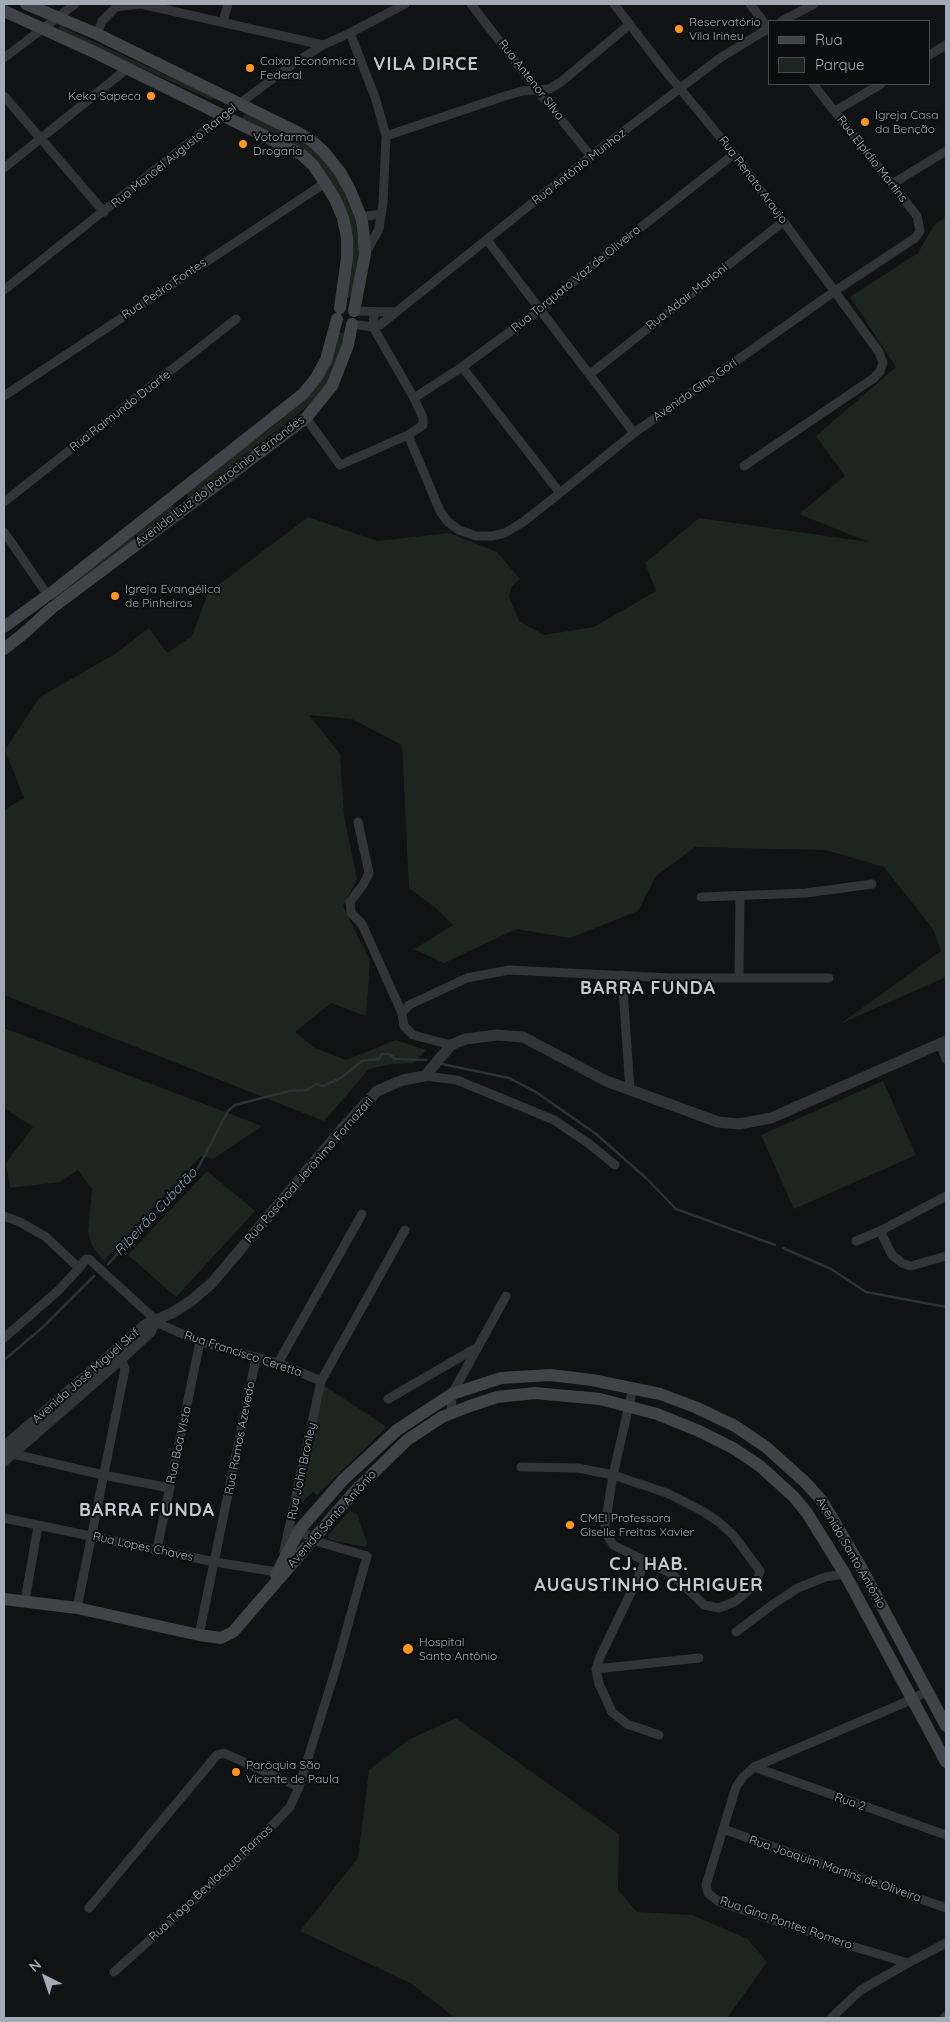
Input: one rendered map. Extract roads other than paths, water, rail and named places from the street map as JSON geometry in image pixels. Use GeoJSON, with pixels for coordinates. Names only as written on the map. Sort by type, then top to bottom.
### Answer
{"type":"FeatureCollection","features":[{"type":"Feature","properties":{"kind":"main road","name":"Avenida Luiz do Patrocinio Fernandes"},"geometry":{"type":"LineString","coordinates":[[4,627],[50,599],[187,505],[306,418],[332,386],[348,345],[365,254],[361,217],[350,190],[340,172],[324,152],[312,141],[96,34],[26,4]]}},
{"type":"Feature","properties":{"kind":"main road","name":"Avenida Luiz do Patrocinio Fernandes"},"geometry":{"type":"LineString","coordinates":[[4,11],[128,68],[301,154],[313,164],[335,199],[343,218],[348,258],[338,314],[326,360],[316,378],[303,394],[178,493],[50,599],[23,634],[4,649]]}},
{"type":"Feature","properties":{"kind":"main road"},"geometry":{"type":"LineString","coordinates":[[346,306],[353,317],[344,326],[338,314],[346,306]]}},
{"type":"Feature","properties":{"kind":"main road"},"geometry":{"type":"LineString","coordinates":[[178,493],[187,505]]}},
{"type":"Feature","properties":{"kind":"main road","name":"Avenida Santo Antônio"},"geometry":{"type":"LineString","coordinates":[[4,1599],[77,1608],[199,1635],[221,1638],[233,1632],[271,1586],[300,1529],[344,1480],[397,1430],[452,1394],[501,1378],[550,1376],[592,1380],[669,1397],[735,1426],[766,1448],[805,1482],[822,1501],[837,1526],[946,1726]]}},
{"type":"Feature","properties":{"kind":"main road"},"geometry":{"type":"LineString","coordinates":[[591,1398],[592,1380]]}},
{"type":"Feature","properties":{"kind":"main road","name":"Avenida Santo Antônio"},"geometry":{"type":"LineString","coordinates":[[281,1568],[312,1540],[355,1491],[407,1440],[451,1414],[497,1397],[535,1393],[565,1394],[591,1398],[657,1414],[699,1431],[733,1448],[760,1466],[789,1492],[807,1514],[845,1574],[946,1762]]}},
{"type":"Feature","properties":{"kind":"street"},"geometry":{"type":"LineString","coordinates":[[4,58],[75,4]]}},
{"type":"Feature","properties":{"kind":"street"},"geometry":{"type":"LineString","coordinates":[[96,34],[102,21],[116,5],[141,4],[323,45]]}},
{"type":"Feature","properties":{"kind":"street"},"geometry":{"type":"LineString","coordinates":[[223,22],[228,4]]}},
{"type":"Feature","properties":{"kind":"street","name":"Rua Manoel Augusto Rangel"},"geometry":{"type":"LineString","coordinates":[[4,290],[239,104],[323,45],[406,4]]}},
{"type":"Feature","properties":{"kind":"street","name":"Rua Antenor Silva"},"geometry":{"type":"LineString","coordinates":[[471,4],[591,156]]}},
{"type":"Feature","properties":{"kind":"street","name":"Rua Renato Araujo"},"geometry":{"type":"LineString","coordinates":[[614,4],[734,154],[784,220],[879,352],[883,363],[880,371],[874,378],[744,466]]}},
{"type":"Feature","properties":{"kind":"street"},"geometry":{"type":"LineString","coordinates":[[750,4],[768,28]]}},
{"type":"Feature","properties":{"kind":"street"},"geometry":{"type":"LineString","coordinates":[[784,20],[814,4]]}},
{"type":"Feature","properties":{"kind":"street"},"geometry":{"type":"LineString","coordinates":[[386,136],[522,91],[549,89],[561,82],[630,24]]}},
{"type":"Feature","properties":{"kind":"street","name":"Rua Antônio Munhoz"},"geometry":{"type":"LineString","coordinates":[[373,327],[380,326],[591,156],[720,58],[768,30]]}},
{"type":"Feature","properties":{"kind":"street"},"geometry":{"type":"LineString","coordinates":[[350,33],[375,97],[386,136],[383,203],[379,229],[365,254]]}},
{"type":"Feature","properties":{"kind":"street"},"geometry":{"type":"LineString","coordinates":[[930,55],[946,45]]}},
{"type":"Feature","properties":{"kind":"street"},"geometry":{"type":"LineString","coordinates":[[4,168],[128,68]]}},
{"type":"Feature","properties":{"kind":"street","name":"Rua Elpídio Martins"},"geometry":{"type":"LineString","coordinates":[[814,85],[917,216],[920,231],[915,238]]}},
{"type":"Feature","properties":{"kind":"street"},"geometry":{"type":"LineString","coordinates":[[835,111],[879,85]]}},
{"type":"Feature","properties":{"kind":"street"},"geometry":{"type":"LineString","coordinates":[[4,96],[104,212]]}},
{"type":"Feature","properties":{"kind":"street"},"geometry":{"type":"LineString","coordinates":[[892,184],[946,151]]}},
{"type":"Feature","properties":{"kind":"street","name":"Rua Torquato Vaz de Oliveira"},"geometry":{"type":"LineString","coordinates":[[414,398],[462,367],[541,309],[588,269],[734,154]]}},
{"type":"Feature","properties":{"kind":"street","name":"Rua Pedro Fontes"},"geometry":{"type":"LineString","coordinates":[[4,396],[325,183]]}},
{"type":"Feature","properties":{"kind":"street"},"geometry":{"type":"LineString","coordinates":[[361,217],[380,214]]}},
{"type":"Feature","properties":{"kind":"street","name":"Rua Adair Marioni"},"geometry":{"type":"LineString","coordinates":[[590,374],[784,220]]}},
{"type":"Feature","properties":{"kind":"street","name":"Avenida Gino Gori"},"geometry":{"type":"LineString","coordinates":[[408,435],[440,511],[448,522],[459,530],[476,536],[492,536],[505,533],[524,522],[634,433],[915,238]]}},
{"type":"Feature","properties":{"kind":"street"},"geometry":{"type":"LineString","coordinates":[[487,240],[634,433]]}},
{"type":"Feature","properties":{"kind":"street"},"geometry":{"type":"LineString","coordinates":[[353,317],[395,312]]}},
{"type":"Feature","properties":{"kind":"street"},"geometry":{"type":"LineString","coordinates":[[373,327],[374,313]]}},
{"type":"Feature","properties":{"kind":"street"},"geometry":{"type":"LineString","coordinates":[[306,418],[340,465],[408,435],[420,428],[424,422],[414,398],[373,327],[353,317]]}},
{"type":"Feature","properties":{"kind":"street","name":"Rua Raimundo Duarte"},"geometry":{"type":"LineString","coordinates":[[4,502],[236,319]]}},
{"type":"Feature","properties":{"kind":"street"},"geometry":{"type":"LineString","coordinates":[[462,367],[560,493]]}},
{"type":"Feature","properties":{"kind":"street"},"geometry":{"type":"LineString","coordinates":[[4,532],[50,599]]}},
{"type":"Feature","properties":{"kind":"street"},"geometry":{"type":"LineString","coordinates":[[358,822],[369,873],[363,885],[350,902],[351,913],[362,924],[402,1013],[404,1026],[413,1035],[451,1045]]}},
{"type":"Feature","properties":{"kind":"street"},"geometry":{"type":"LineString","coordinates":[[701,897],[806,893],[872,884]]}},
{"type":"Feature","properties":{"kind":"street"},"geometry":{"type":"LineString","coordinates":[[739,978],[740,896]]}},
{"type":"Feature","properties":{"kind":"street"},"geometry":{"type":"LineString","coordinates":[[402,1013],[410,1005],[467,978],[509,970],[622,974],[671,978],[829,978]]}},
{"type":"Feature","properties":{"kind":"street"},"geometry":{"type":"LineString","coordinates":[[622,974],[630,1090]]}},
{"type":"Feature","properties":{"kind":"street"},"geometry":{"type":"LineString","coordinates":[[425,1076],[451,1045],[466,1039],[497,1035],[523,1037],[606,1081],[718,1122],[739,1124],[771,1118],[943,1042],[946,1059]]}},
{"type":"Feature","properties":{"kind":"street"},"geometry":{"type":"LineString","coordinates":[[425,1076],[457,1080],[554,1120],[588,1142],[615,1165]]}},
{"type":"Feature","properties":{"kind":"street","name":"Rua Paschoal Jerônimo Fornazari"},"geometry":{"type":"LineString","coordinates":[[156,1320],[191,1301],[212,1283],[342,1129],[377,1091],[403,1080],[425,1076]]}},
{"type":"Feature","properties":{"kind":"street"},"geometry":{"type":"LineString","coordinates":[[856,1241],[880,1231],[946,1196]]}},
{"type":"Feature","properties":{"kind":"street"},"geometry":{"type":"LineString","coordinates":[[278,1363],[362,1214]]}},
{"type":"Feature","properties":{"kind":"street"},"geometry":{"type":"LineString","coordinates":[[4,1216],[20,1222],[46,1237],[79,1268],[59,1290],[5,1335]]}},
{"type":"Feature","properties":{"kind":"street","name":"Rua John Bronley"},"geometry":{"type":"LineString","coordinates":[[281,1568],[321,1381],[405,1230]]}},
{"type":"Feature","properties":{"kind":"street"},"geometry":{"type":"LineString","coordinates":[[880,1231],[892,1255],[902,1263],[911,1266],[946,1256]]}},
{"type":"Feature","properties":{"kind":"street","name":"Rua Francisco Ceretta"},"geometry":{"type":"LineString","coordinates":[[79,1268],[86,1259],[89,1259],[160,1324],[200,1342],[278,1363],[321,1381]]}},
{"type":"Feature","properties":{"kind":"street"},"geometry":{"type":"LineString","coordinates":[[451,1414],[452,1394],[506,1296]]}},
{"type":"Feature","properties":{"kind":"street","name":"Avenida José Miguel Skif"},"geometry":{"type":"LineString","coordinates":[[5,1453],[119,1354],[150,1332],[156,1320]]}},
{"type":"Feature","properties":{"kind":"street","name":"Rua Boa VIsta"},"geometry":{"type":"LineString","coordinates":[[157,1549],[200,1342]]}},
{"type":"Feature","properties":{"kind":"street"},"geometry":{"type":"LineString","coordinates":[[388,1399],[477,1348]]}},
{"type":"Feature","properties":{"kind":"street"},"geometry":{"type":"LineString","coordinates":[[77,1608],[125,1369],[119,1354]]}},
{"type":"Feature","properties":{"kind":"street","name":"Rua Ramos Azevedo"},"geometry":{"type":"LineString","coordinates":[[199,1635],[256,1358]]}},
{"type":"Feature","properties":{"kind":"street"},"geometry":{"type":"LineString","coordinates":[[521,1467],[578,1468],[613,1475],[667,1494],[704,1512],[719,1522],[734,1536],[760,1571],[756,1584],[736,1600],[719,1608],[704,1604],[672,1574],[613,1544],[607,1535],[605,1526],[613,1475],[633,1388]]}},
{"type":"Feature","properties":{"kind":"street"},"geometry":{"type":"LineString","coordinates":[[5,1453],[103,1476],[170,1488]]}},
{"type":"Feature","properties":{"kind":"street","name":"Rua Lopes Chaves"},"geometry":{"type":"LineString","coordinates":[[4,1518],[215,1562],[281,1568]]}},
{"type":"Feature","properties":{"kind":"street"},"geometry":{"type":"LineString","coordinates":[[25,1601],[38,1526]]}},
{"type":"Feature","properties":{"kind":"street"},"geometry":{"type":"LineString","coordinates":[[300,1529],[312,1540]]}},
{"type":"Feature","properties":{"kind":"street","name":"Rua Tiago Bevilacqua Ramos"},"geometry":{"type":"LineString","coordinates":[[114,1972],[229,1870],[290,1807],[299,1787],[336,1668],[367,1556],[312,1540]]}},
{"type":"Feature","properties":{"kind":"street"},"geometry":{"type":"LineString","coordinates":[[646,1561],[596,1669],[599,1684],[612,1712],[627,1724],[658,1736]]}},
{"type":"Feature","properties":{"kind":"street"},"geometry":{"type":"LineString","coordinates":[[736,1632],[798,1588],[825,1577],[845,1574]]}},
{"type":"Feature","properties":{"kind":"street"},"geometry":{"type":"LineString","coordinates":[[596,1669],[700,1658]]}},
{"type":"Feature","properties":{"kind":"street","name":"Rua Gina Pontes Romero"},"geometry":{"type":"LineString","coordinates":[[908,1963],[719,1902],[708,1893],[706,1885],[736,1787],[754,1767],[927,1691]]}},
{"type":"Feature","properties":{"kind":"street"},"geometry":{"type":"LineString","coordinates":[[89,1908],[217,1755],[224,1753],[299,1787]]}},
{"type":"Feature","properties":{"kind":"street","name":"Rua 2"},"geometry":{"type":"LineString","coordinates":[[754,1767],[946,1835]]}},
{"type":"Feature","properties":{"kind":"street","name":"Rua Joaquim Martins de Oliveira"},"geometry":{"type":"LineString","coordinates":[[723,1829],[946,1908]]}},
{"type":"Feature","properties":{"kind":"street"},"geometry":{"type":"LineString","coordinates":[[831,2018],[861,1990],[946,1943]]}},
{"type":"Feature","properties":{"kind":"waterway","name":"Ribeirão Cubatão"},"geometry":{"type":"LineString","coordinates":[[108,1264],[198,1168],[228,1111],[235,1105],[289,1091],[307,1090],[316,1084],[323,1086],[341,1078],[362,1061],[379,1059],[382,1054],[390,1054],[395,1059],[426,1060]]}},
{"type":"Feature","properties":{"kind":"waterway"},"geometry":{"type":"LineString","coordinates":[[442,1064],[509,1078],[536,1092],[596,1134],[646,1178],[676,1209],[775,1245]]}},
{"type":"Feature","properties":{"kind":"waterway","name":"Ribeirão Cubatão"},"geometry":{"type":"LineString","coordinates":[[783,1248],[831,1269],[866,1292],[946,1307]]}},
{"type":"Feature","properties":{"kind":"waterway","name":"Ribeirão Cubatão"},"geometry":{"type":"LineString","coordinates":[[4,1360],[42,1328],[94,1276]]}},
{"type":"Feature","properties":{"kind":"place","name":"Reservatório Vila Irineu"},"geometry":{"type":"Point","coordinates":[679,29]}},
{"type":"Feature","properties":{"kind":"place","name":"Caixa Econômica Federal"},"geometry":{"type":"Point","coordinates":[250,68]}},
{"type":"Feature","properties":{"kind":"place","name":"Keka Sapeca"},"geometry":{"type":"Point","coordinates":[151,96]}},
{"type":"Feature","properties":{"kind":"place","name":"Igreja Casa da Benção"},"geometry":{"type":"Point","coordinates":[865,122]}},
{"type":"Feature","properties":{"kind":"place","name":"Votofarma Drogaria"},"geometry":{"type":"Point","coordinates":[243,144]}},
{"type":"Feature","properties":{"kind":"place","name":"Igreja Evangélica de Pinheiros"},"geometry":{"type":"Point","coordinates":[115,596]}},
{"type":"Feature","properties":{"kind":"place","name":"CMEI Professora Giselle Freitas Xavier"},"geometry":{"type":"Point","coordinates":[570,1525]}},
{"type":"Feature","properties":{"kind":"place","name":"Hospital Santo Antônio"},"geometry":{"type":"Point","coordinates":[408,1649]}},
{"type":"Feature","properties":{"kind":"place","name":"Paróquia São Vicente de Paula"},"geometry":{"type":"Point","coordinates":[236,1772]}},
{"type":"Feature","properties":{"kind":"district","name":"VILA DIRCE"},"geometry":{"type":"Point","coordinates":[426,65]}},
{"type":"Feature","properties":{"kind":"district","name":"BARRA FUNDA"},"geometry":{"type":"Point","coordinates":[648,989]}},
{"type":"Feature","properties":{"kind":"district","name":"BARRA FUNDA"},"geometry":{"type":"Point","coordinates":[147,1511]}},
{"type":"Feature","properties":{"kind":"district","name":"CJ. HAB. AUGUSTINHO CHRIGUER"},"geometry":{"type":"Point","coordinates":[649,1575]}}]}
